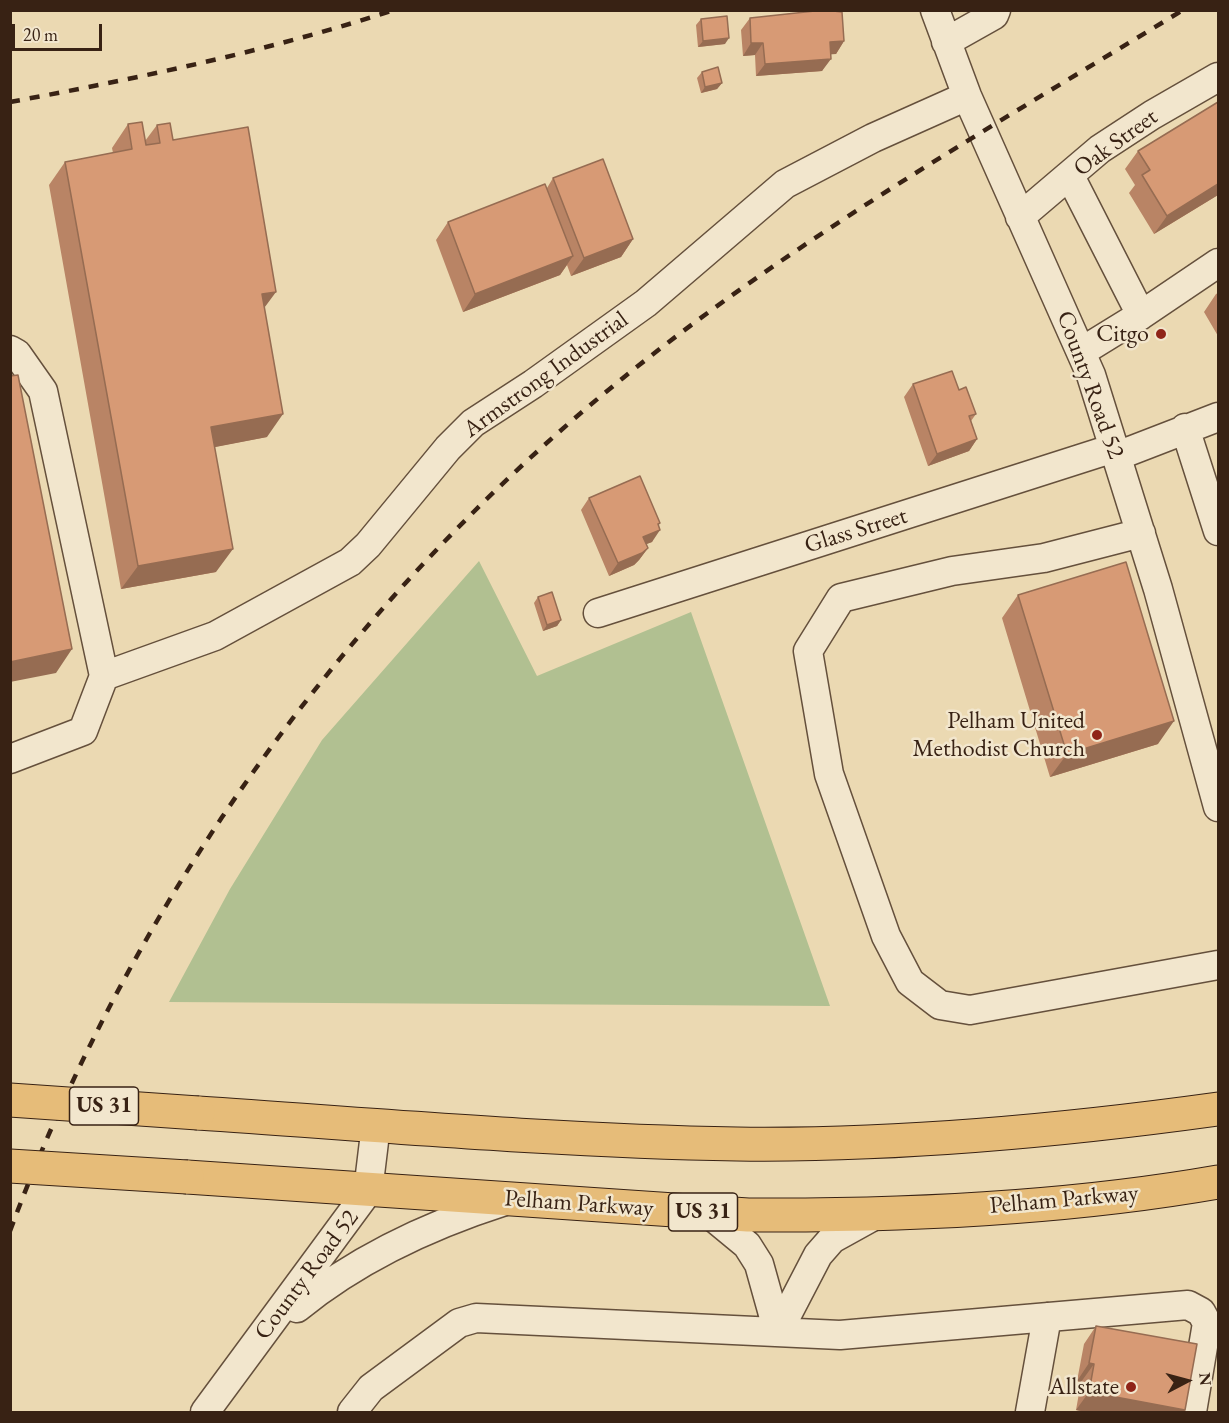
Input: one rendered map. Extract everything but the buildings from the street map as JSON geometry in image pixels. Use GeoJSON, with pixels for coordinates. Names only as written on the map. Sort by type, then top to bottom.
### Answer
{"type":"FeatureCollection","features":[{"type":"Feature","properties":{"kind":"main road","name":"US 31"},"geometry":{"type":"LineString","coordinates":[[10,1100],[538,1137],[738,1144],[968,1136],[1094,1125],[1218,1109]]}},
{"type":"Feature","properties":{"kind":"main road","name":"Pelham Parkway"},"geometry":{"type":"LineString","coordinates":[[10,1166],[507,1200],[707,1212],[813,1215],[1095,1199],[1218,1182]]}},
{"type":"Feature","properties":{"kind":"street","name":"County Road 52"},"geometry":{"type":"LineString","coordinates":[[935,10],[967,96],[1081,352],[1141,533],[1212,763],[1218,807]]}},
{"type":"Feature","properties":{"kind":"street"},"geometry":{"type":"LineString","coordinates":[[946,42],[994,15],[996,10]]}},
{"type":"Feature","properties":{"kind":"street","name":"Oak Street"},"geometry":{"type":"LineString","coordinates":[[1020,216],[1109,143],[1218,78]]}},
{"type":"Feature","properties":{"kind":"street","name":"Armstrong Industrial"},"geometry":{"type":"LineString","coordinates":[[104,676],[214,636],[350,562],[368,544],[448,447],[473,423],[533,384],[646,303],[785,184],[873,138],[967,96]]}},
{"type":"Feature","properties":{"kind":"street"},"geometry":{"type":"LineString","coordinates":[[1070,176],[1141,315]]}},
{"type":"Feature","properties":{"kind":"street"},"geometry":{"type":"LineString","coordinates":[[1081,352],[1218,263]]}},
{"type":"Feature","properties":{"kind":"street"},"geometry":{"type":"LineString","coordinates":[[10,350],[17,354],[43,391],[104,676],[83,731],[10,759]]}},
{"type":"Feature","properties":{"kind":"street","name":"Glass Street"},"geometry":{"type":"LineString","coordinates":[[598,613],[1115,452],[1218,417]]}},
{"type":"Feature","properties":{"kind":"street"},"geometry":{"type":"LineString","coordinates":[[1185,428],[1218,531]]}},
{"type":"Feature","properties":{"kind":"street"},"geometry":{"type":"LineString","coordinates":[[1141,533],[1044,558],[952,571],[841,598],[808,651],[815,698],[829,774],[886,936],[910,982],[940,1005],[970,1010],[1218,965]]}},
{"type":"Feature","properties":{"kind":"street","name":"County Road 52"},"geometry":{"type":"LineString","coordinates":[[205,1413],[368,1191],[376,1125]]}},
{"type":"Feature","properties":{"kind":"street"},"geometry":{"type":"LineString","coordinates":[[260,1338],[324,1285],[407,1237],[458,1216],[507,1200]]}},
{"type":"Feature","properties":{"kind":"street"},"geometry":{"type":"LineString","coordinates":[[707,1212],[747,1245],[759,1264],[778,1332]]}},
{"type":"Feature","properties":{"kind":"street"},"geometry":{"type":"LineString","coordinates":[[778,1332],[818,1255],[832,1239],[879,1213]]}},
{"type":"Feature","properties":{"kind":"street"},"geometry":{"type":"LineString","coordinates":[[352,1413],[371,1388],[459,1323],[476,1318],[840,1335],[1188,1305],[1201,1312],[1207,1323],[1192,1413]]}},
{"type":"Feature","properties":{"kind":"street"},"geometry":{"type":"LineString","coordinates":[[1030,1413],[1047,1317]]}},
{"type":"Feature","properties":{"kind":"green space"},"geometry":{"type":"Polygon","coordinates":[[[479,561],[537,676],[691,612],[830,1006],[169,1002],[230,889],[322,740],[479,561]]]}},
{"type":"Feature","properties":{"kind":"railway"},"geometry":{"type":"LineString","coordinates":[[10,102],[251,51],[394,10]]}},
{"type":"Feature","properties":{"kind":"railway"},"geometry":{"type":"LineString","coordinates":[[10,1231],[60,1108],[119,989],[186,874],[260,763],[341,658],[428,558],[523,465],[623,378],[689,327],[757,278],[897,185],[1183,10]]}},
{"type":"Feature","properties":{"kind":"place","name":"Citgo"},"geometry":{"type":"Point","coordinates":[1161,334]}},
{"type":"Feature","properties":{"kind":"place","name":"Pelham United Methodist Church"},"geometry":{"type":"Point","coordinates":[1097,735]}},
{"type":"Feature","properties":{"kind":"place","name":"Allstate"},"geometry":{"type":"Point","coordinates":[1131,1387]}}]}
